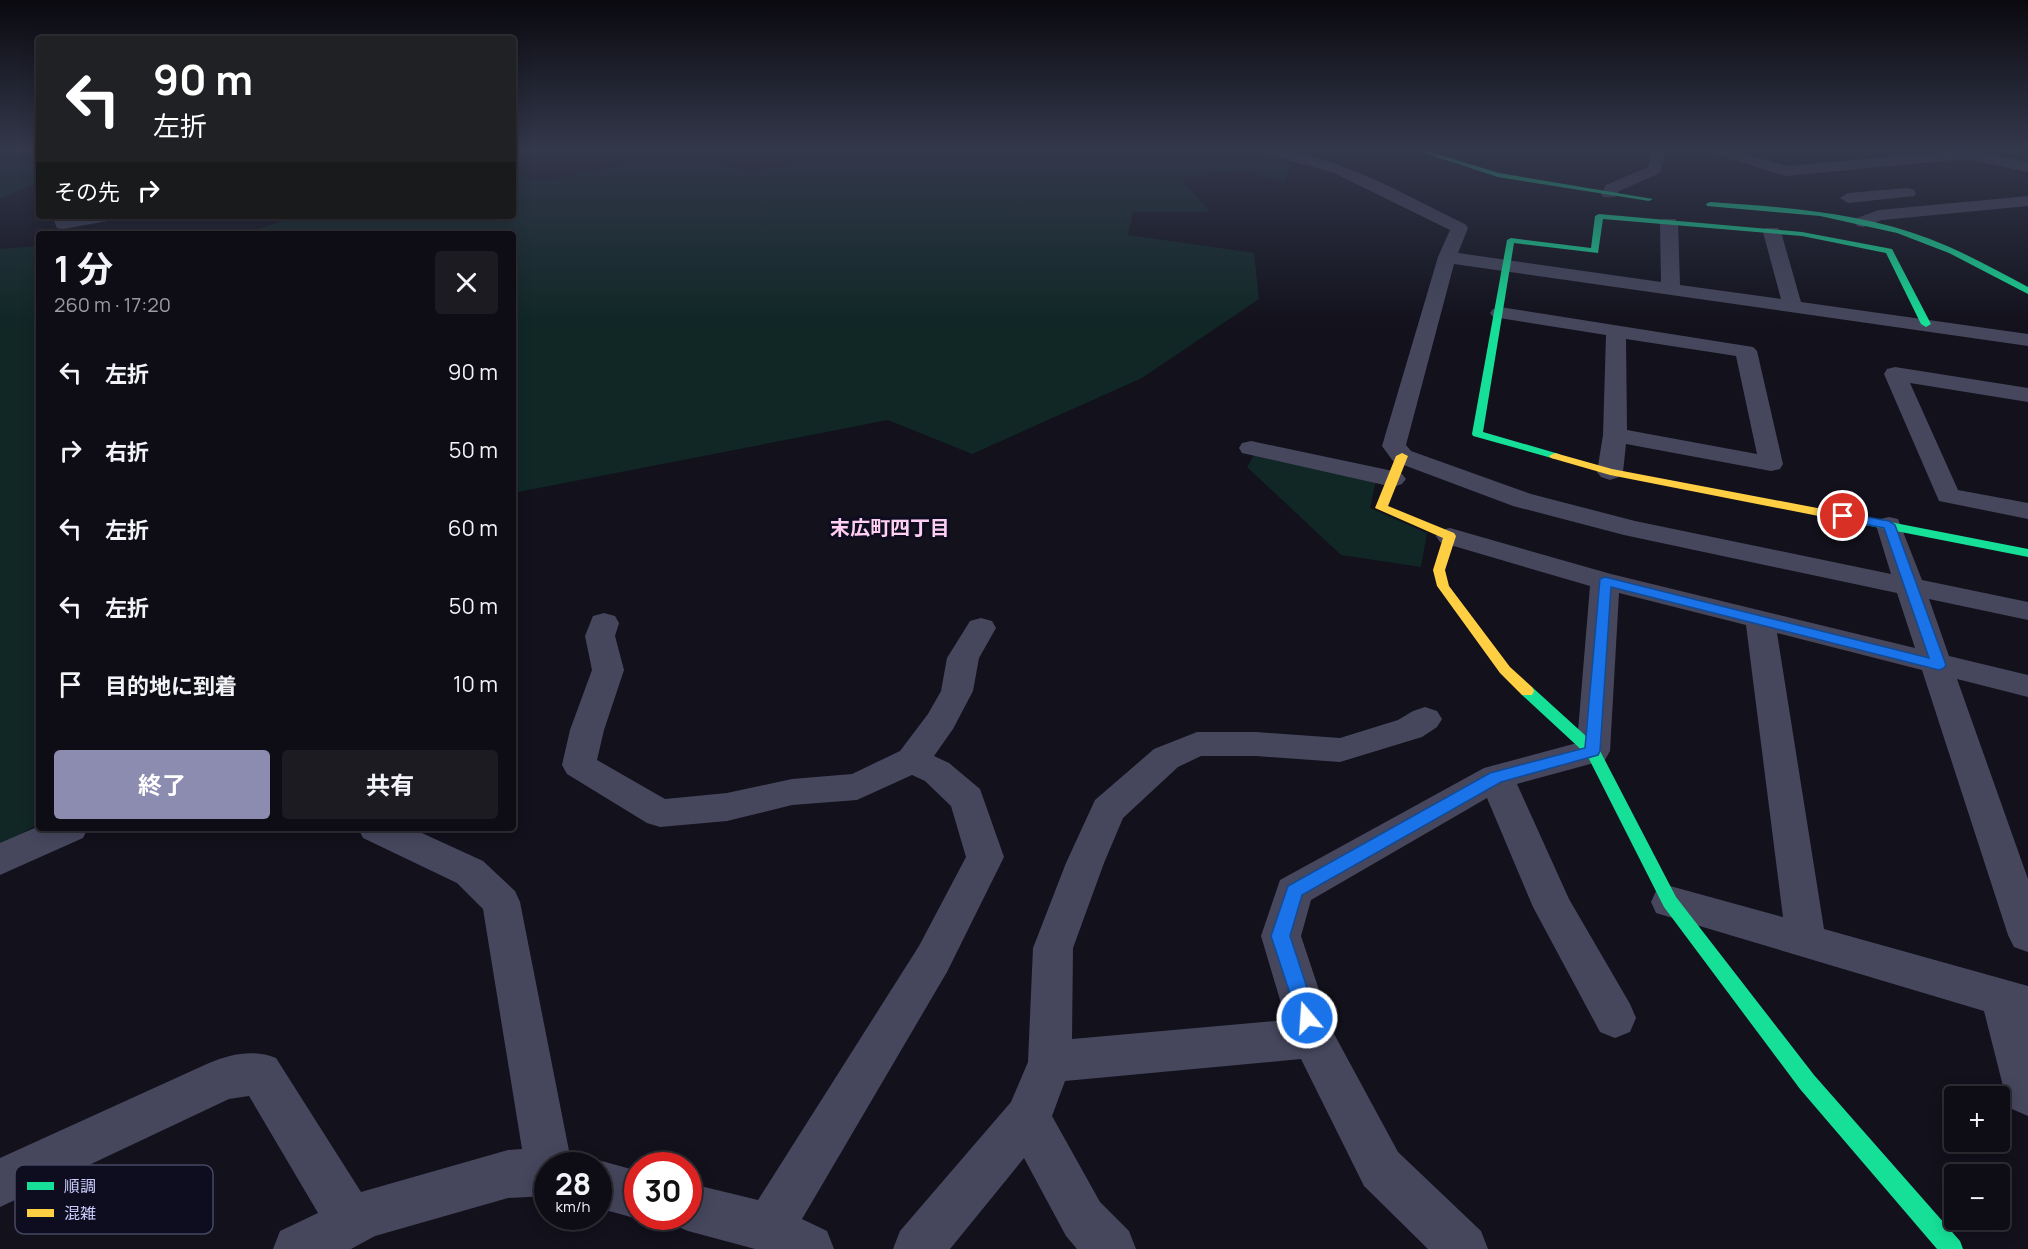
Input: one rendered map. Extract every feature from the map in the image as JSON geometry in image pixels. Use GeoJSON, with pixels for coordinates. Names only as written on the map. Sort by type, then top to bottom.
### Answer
{"type":"FeatureCollection","features":[{"type":"Feature","properties":{"kind":"street"},"geometry":{"type":"LineString","coordinates":[[1418,208],[1459,228],[1447,256],[1394,446],[1398,468],[1381,508],[1450,536],[1605,581],[2028,686]]}},
{"type":"Feature","properties":{"kind":"street"},"geometry":{"type":"LineString","coordinates":[[1763,208],[1807,212],[1863,222],[1904,233],[1952,252],[2028,291]]}},
{"type":"Feature","properties":{"kind":"street"},"geometry":{"type":"LineString","coordinates":[[1867,208],[1879,215]]}},
{"type":"Feature","properties":{"kind":"street"},"geometry":{"type":"LineString","coordinates":[[1863,222],[1879,215],[1950,208]]}},
{"type":"Feature","properties":{"kind":"street"},"geometry":{"type":"LineString","coordinates":[[1926,324],[1889,251],[1802,234],[1599,216],[1595,251],[1511,240],[1477,434],[1610,472],[2028,553]]}},
{"type":"Feature","properties":{"kind":"street"},"geometry":{"type":"LineString","coordinates":[[61,219],[63,224],[90,219]]}},
{"type":"Feature","properties":{"kind":"street"},"geometry":{"type":"LineString","coordinates":[[1669,223],[1671,288]]}},
{"type":"Feature","properties":{"kind":"street"},"geometry":{"type":"LineString","coordinates":[[1904,233],[1949,229]]}},
{"type":"Feature","properties":{"kind":"street"},"geometry":{"type":"LineString","coordinates":[[1773,232],[1792,305]]}},
{"type":"Feature","properties":{"kind":"street"},"geometry":{"type":"LineString","coordinates":[[1447,256],[2028,340]]}},
{"type":"Feature","properties":{"kind":"street"},"geometry":{"type":"LineString","coordinates":[[1500,313],[1746,351],[1772,464],[1614,435]]}},
{"type":"Feature","properties":{"kind":"street"},"geometry":{"type":"LineString","coordinates":[[1610,472],[1614,435],[1616,330]]}},
{"type":"Feature","properties":{"kind":"street"},"geometry":{"type":"LineString","coordinates":[[2028,395],[1895,374],[1948,496],[2028,511]]}},
{"type":"Feature","properties":{"kind":"street"},"geometry":{"type":"LineString","coordinates":[[1251,448],[1398,468],[1634,529],[2028,612]]}},
{"type":"Feature","properties":{"kind":"street"},"geometry":{"type":"LineString","coordinates":[[1889,525],[1939,665],[2028,935]]}},
{"type":"Feature","properties":{"kind":"street"},"geometry":{"type":"LineString","coordinates":[[1450,536],[1439,570],[1443,586],[1505,670],[1593,751],[1670,902],[1807,1082],[1952,1249]]}},
{"type":"Feature","properties":{"kind":"street"},"geometry":{"type":"LineString","coordinates":[[1593,751],[1605,581]]}},
{"type":"Feature","properties":{"kind":"street"},"geometry":{"type":"LineString","coordinates":[[1760,619],[1806,941]]}},
{"type":"Feature","properties":{"kind":"street"},"geometry":{"type":"LineString","coordinates":[[604,623],[600,636],[608,670],[587,730],[579,765],[660,813],[727,807],[792,792],[857,787],[912,760],[940,721],[957,691],[963,658],[981,628]]}},
{"type":"Feature","properties":{"kind":"street"},"geometry":{"type":"LineString","coordinates":[[918,1249],[1028,1118],[1050,1062],[1053,948],[1108,810],[1166,758],[1197,744],[1256,744],[1340,750],[1410,729],[1425,719]]}},
{"type":"Feature","properties":{"kind":"street"},"geometry":{"type":"LineString","coordinates":[[1463,1249],[1381,1168],[1313,1038],[1281,936],[1294,891],[1496,777],[1593,751]]}},
{"type":"Feature","properties":{"kind":"street"},"geometry":{"type":"LineString","coordinates":[[702,1212],[789,1238],[985,857],[967,799],[937,772],[912,760]]}},
{"type":"Feature","properties":{"kind":"street"},"geometry":{"type":"LineString","coordinates":[[1496,777],[1553,907],[1615,1018]]}},
{"type":"Feature","properties":{"kind":"street"},"geometry":{"type":"LineString","coordinates":[[0,860],[63,831]]}},
{"type":"Feature","properties":{"kind":"street"},"geometry":{"type":"LineString","coordinates":[[382,831],[470,872],[501,902],[546,1152]]}},
{"type":"Feature","properties":{"kind":"street"},"geometry":{"type":"LineString","coordinates":[[1670,902],[2015,1001],[2028,1094]]}},
{"type":"Feature","properties":{"kind":"street"},"geometry":{"type":"LineString","coordinates":[[1050,1062],[1313,1038]]}},
{"type":"Feature","properties":{"kind":"street"},"geometry":{"type":"LineString","coordinates":[[39,1165],[225,1078],[260,1073],[351,1222]]}},
{"type":"Feature","properties":{"kind":"street"},"geometry":{"type":"LineString","coordinates":[[1028,1118],[1083,1218],[1111,1249]]}},
{"type":"Feature","properties":{"kind":"street"},"geometry":{"type":"LineString","coordinates":[[298,1249],[368,1214],[508,1174],[534,1173]]}},
{"type":"Feature","properties":{"kind":"street"},"geometry":{"type":"LineString","coordinates":[[0,1183],[15,1176]]}},
{"type":"Feature","properties":{"kind":"green space"},"geometry":{"type":"Polygon","coordinates":[[[516,208],[1207,208],[1210,212],[1133,212],[1128,235],[1254,253],[1259,299],[1142,378],[972,454],[888,420],[516,492],[516,231],[231,231],[258,229],[290,219],[516,219],[516,208]]]}},
{"type":"Feature","properties":{"kind":"green space"},"geometry":{"type":"Polygon","coordinates":[[[36,246],[36,826],[0,845],[0,249],[36,246]]]}},
{"type":"Feature","properties":{"kind":"green space"},"geometry":{"type":"Polygon","coordinates":[[[1254,455],[1376,481],[1370,508],[1427,533],[1421,567],[1341,555],[1247,467],[1254,455]]]}},
{"type":"Feature","properties":{"kind":"traffic: fast"},"geometry":{"type":"LineString","coordinates":[[1768,208],[1820,214],[1900,231],[1952,251],[2028,291]]}},
{"type":"Feature","properties":{"kind":"traffic: fast"},"geometry":{"type":"LineString","coordinates":[[1555,456],[1477,434],[1511,240],[1595,251],[1599,216],[1802,234],[1889,251],[1926,324]]}},
{"type":"Feature","properties":{"kind":"traffic: fast"},"geometry":{"type":"LineString","coordinates":[[1854,519],[2028,553]]}},
{"type":"Feature","properties":{"kind":"traffic: fast"},"geometry":{"type":"LineString","coordinates":[[1527,691],[1593,751],[1670,902],[1807,1082],[1952,1249]]}},
{"type":"Feature","properties":{"kind":"traffic: slow"},"geometry":{"type":"LineString","coordinates":[[1402,456],[1381,508],[1450,536],[1439,570],[1443,586],[1505,670],[1527,691]]}},
{"type":"Feature","properties":{"kind":"traffic: slow"},"geometry":{"type":"LineString","coordinates":[[1555,456],[1610,472],[1854,519]]}},
{"type":"Feature","properties":{"kind":"district","name":"末広町四丁目"},"geometry":{"type":"Point","coordinates":[890,528]}},
{"type":"Feature","properties":{"kind":"route"},"geometry":{"type":"LineString","coordinates":[[1307,1018],[1281,936],[1294,891],[1324,872],[1496,777],[1593,751],[1605,581],[1939,665],[1889,525],[1843,516]]}}]}
